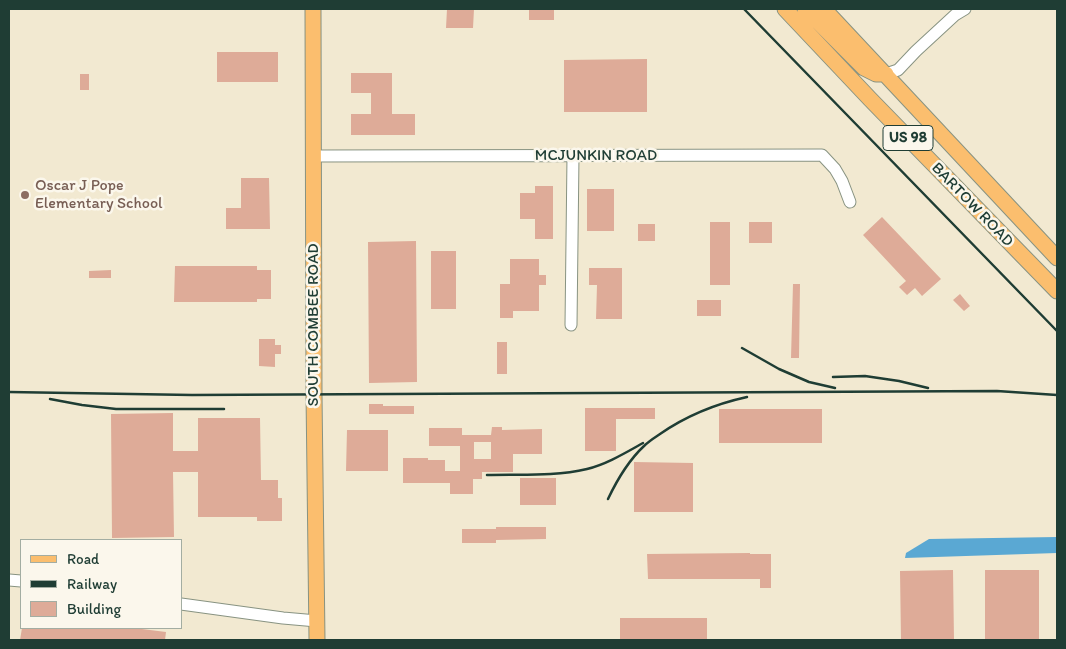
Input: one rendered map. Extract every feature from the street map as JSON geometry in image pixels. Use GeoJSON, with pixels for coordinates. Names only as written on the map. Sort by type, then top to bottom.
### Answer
{"type":"FeatureCollection","features":[{"type":"Feature","properties":{"kind":"main road","name":"SOUTH COMBEE ROAD"},"geometry":{"type":"LineString","coordinates":[[313,9],[317,640]]}},
{"type":"Feature","properties":{"kind":"main road","name":"BARTOW ROAD"},"geometry":{"type":"LineString","coordinates":[[785,9],[1057,291]]}},
{"type":"Feature","properties":{"kind":"main road"},"geometry":{"type":"LineString","coordinates":[[805,9],[864,68],[876,74],[886,74]]}},
{"type":"Feature","properties":{"kind":"main road","name":"BARTOW ROAD"},"geometry":{"type":"LineString","coordinates":[[824,9],[1054,252]]}},
{"type":"Feature","properties":{"kind":"main road"},"geometry":{"type":"LineString","coordinates":[[1032,266],[1054,252]]}},
{"type":"Feature","properties":{"kind":"street"},"geometry":{"type":"LineString","coordinates":[[886,74],[898,70],[955,15],[965,9]]}},
{"type":"Feature","properties":{"kind":"street","name":"MCJUNKIN ROAD"},"geometry":{"type":"LineString","coordinates":[[314,156],[822,155],[835,169],[850,202]]}},
{"type":"Feature","properties":{"kind":"street"},"geometry":{"type":"LineString","coordinates":[[571,325],[573,156]]}},
{"type":"Feature","properties":{"kind":"street"},"geometry":{"type":"LineString","coordinates":[[182,604],[317,621]]}},
{"type":"Feature","properties":{"kind":"water"},"geometry":{"type":"Polygon","coordinates":[[[1057,537],[1057,553],[905,558],[906,553],[929,539],[1057,537]]]}},
{"type":"Feature","properties":{"kind":"building"},"geometry":{"type":"Polygon","coordinates":[[[447,9],[474,9],[473,28],[446,28],[447,9]]]}},
{"type":"Feature","properties":{"kind":"building"},"geometry":{"type":"Polygon","coordinates":[[[529,9],[554,9],[554,20],[529,20],[529,9]]]}},
{"type":"Feature","properties":{"kind":"building"},"geometry":{"type":"Polygon","coordinates":[[[217,52],[278,52],[278,82],[217,82],[217,52]]]}},
{"type":"Feature","properties":{"kind":"building"},"geometry":{"type":"Polygon","coordinates":[[[647,59],[647,112],[564,112],[564,60],[647,59]]]}},
{"type":"Feature","properties":{"kind":"building"},"geometry":{"type":"Polygon","coordinates":[[[351,73],[392,73],[392,114],[415,114],[415,135],[351,135],[351,114],[371,114],[371,93],[351,93],[351,73]]]}},
{"type":"Feature","properties":{"kind":"building"},"geometry":{"type":"Polygon","coordinates":[[[80,74],[89,74],[89,90],[80,90],[80,74]]]}},
{"type":"Feature","properties":{"kind":"building"},"geometry":{"type":"Polygon","coordinates":[[[241,178],[269,178],[270,229],[226,229],[226,208],[241,208],[241,178]]]}},
{"type":"Feature","properties":{"kind":"building"},"geometry":{"type":"Polygon","coordinates":[[[535,186],[553,186],[553,239],[535,239],[535,219],[520,219],[520,193],[535,193],[535,186]]]}},
{"type":"Feature","properties":{"kind":"building"},"geometry":{"type":"Polygon","coordinates":[[[587,189],[614,189],[614,231],[587,231],[587,189]]]}},
{"type":"Feature","properties":{"kind":"building"},"geometry":{"type":"Polygon","coordinates":[[[882,217],[941,279],[922,296],[915,288],[907,295],[899,287],[906,281],[863,235],[882,217]]]}},
{"type":"Feature","properties":{"kind":"building"},"geometry":{"type":"Polygon","coordinates":[[[710,222],[730,222],[730,285],[710,285],[710,222]]]}},
{"type":"Feature","properties":{"kind":"building"},"geometry":{"type":"Polygon","coordinates":[[[749,222],[772,222],[772,243],[749,243],[749,222]]]}},
{"type":"Feature","properties":{"kind":"building"},"geometry":{"type":"Polygon","coordinates":[[[638,224],[655,224],[655,241],[638,241],[638,224]]]}},
{"type":"Feature","properties":{"kind":"building"},"geometry":{"type":"Polygon","coordinates":[[[416,241],[417,382],[369,383],[368,242],[416,241]]]}},
{"type":"Feature","properties":{"kind":"building"},"geometry":{"type":"Polygon","coordinates":[[[431,251],[456,251],[456,309],[431,309],[431,251]]]}},
{"type":"Feature","properties":{"kind":"building"},"geometry":{"type":"Polygon","coordinates":[[[510,259],[539,259],[539,275],[546,275],[546,285],[539,285],[539,311],[513,311],[513,318],[500,318],[500,284],[510,284],[510,259]]]}},
{"type":"Feature","properties":{"kind":"building"},"geometry":{"type":"Polygon","coordinates":[[[175,266],[257,266],[257,270],[271,270],[271,299],[257,299],[257,302],[174,302],[175,266]]]}},
{"type":"Feature","properties":{"kind":"building"},"geometry":{"type":"Polygon","coordinates":[[[589,268],[622,268],[622,319],[596,319],[597,285],[589,285],[589,268]]]}},
{"type":"Feature","properties":{"kind":"building"},"geometry":{"type":"Polygon","coordinates":[[[111,270],[111,278],[89,278],[89,271],[111,270]]]}},
{"type":"Feature","properties":{"kind":"building"},"geometry":{"type":"Polygon","coordinates":[[[793,284],[800,284],[799,358],[791,358],[793,284]]]}},
{"type":"Feature","properties":{"kind":"building"},"geometry":{"type":"Polygon","coordinates":[[[960,294],[970,306],[964,311],[953,300],[960,294]]]}},
{"type":"Feature","properties":{"kind":"building"},"geometry":{"type":"Polygon","coordinates":[[[697,300],[721,300],[721,316],[697,316],[697,300]]]}},
{"type":"Feature","properties":{"kind":"building"},"geometry":{"type":"Polygon","coordinates":[[[259,339],[275,339],[275,345],[281,345],[281,354],[275,354],[275,367],[259,366],[259,339]]]}},
{"type":"Feature","properties":{"kind":"building"},"geometry":{"type":"Polygon","coordinates":[[[497,342],[507,342],[507,374],[497,374],[497,342]]]}},
{"type":"Feature","properties":{"kind":"building"},"geometry":{"type":"Polygon","coordinates":[[[369,404],[414,406],[414,414],[369,414],[369,404]]]}},
{"type":"Feature","properties":{"kind":"building"},"geometry":{"type":"Polygon","coordinates":[[[585,408],[655,408],[655,419],[616,419],[616,451],[585,451],[585,408]]]}},
{"type":"Feature","properties":{"kind":"building"},"geometry":{"type":"Polygon","coordinates":[[[719,409],[822,409],[822,443],[719,443],[719,409]]]}},
{"type":"Feature","properties":{"kind":"building"},"geometry":{"type":"Polygon","coordinates":[[[173,413],[173,451],[198,451],[198,418],[260,418],[261,480],[278,480],[278,498],[282,498],[282,521],[257,521],[257,517],[198,517],[198,472],[173,472],[174,537],[112,538],[111,414],[173,413]]]}},
{"type":"Feature","properties":{"kind":"building"},"geometry":{"type":"Polygon","coordinates":[[[492,427],[502,427],[502,430],[542,429],[542,454],[513,454],[513,472],[482,472],[482,479],[473,479],[473,494],[450,494],[450,483],[403,483],[403,458],[445,460],[445,471],[460,471],[460,446],[429,446],[429,428],[462,428],[462,435],[491,435],[492,427]],[[474,442],[474,459],[491,459],[491,442],[474,442]]]}},
{"type":"Feature","properties":{"kind":"building"},"geometry":{"type":"Polygon","coordinates":[[[347,430],[388,430],[388,471],[346,471],[347,430]]]}},
{"type":"Feature","properties":{"kind":"building"},"geometry":{"type":"Polygon","coordinates":[[[634,462],[693,463],[693,512],[634,512],[634,462]]]}},
{"type":"Feature","properties":{"kind":"building"},"geometry":{"type":"Polygon","coordinates":[[[520,478],[556,478],[556,505],[520,505],[520,478]]]}},
{"type":"Feature","properties":{"kind":"building"},"geometry":{"type":"Polygon","coordinates":[[[496,527],[546,527],[546,539],[496,540],[496,543],[462,543],[462,529],[496,529],[496,527]]]}},
{"type":"Feature","properties":{"kind":"building"},"geometry":{"type":"Polygon","coordinates":[[[647,554],[771,554],[771,588],[760,588],[760,579],[648,579],[647,554]]]}},
{"type":"Feature","properties":{"kind":"building"},"geometry":{"type":"Polygon","coordinates":[[[953,570],[954,640],[901,640],[900,571],[953,570]]]}},
{"type":"Feature","properties":{"kind":"building"},"geometry":{"type":"Polygon","coordinates":[[[985,570],[1039,570],[1039,640],[985,640],[985,570]]]}},
{"type":"Feature","properties":{"kind":"building"},"geometry":{"type":"Polygon","coordinates":[[[620,618],[707,618],[707,640],[620,640],[620,618]]]}},
{"type":"Feature","properties":{"kind":"building"},"geometry":{"type":"Polygon","coordinates":[[[22,629],[142,629],[166,632],[165,640],[20,640],[22,629]]]}},
{"type":"Feature","properties":{"kind":"railway"},"geometry":{"type":"LineString","coordinates":[[744,9],[1057,331]]}},
{"type":"Feature","properties":{"kind":"railway"},"geometry":{"type":"LineString","coordinates":[[742,348],[779,369],[809,382],[835,388]]}},
{"type":"Feature","properties":{"kind":"railway"},"geometry":{"type":"LineString","coordinates":[[833,377],[865,376],[928,388]]}},
{"type":"Feature","properties":{"kind":"railway"},"geometry":{"type":"LineString","coordinates":[[9,392],[192,395],[997,391],[1057,395]]}},
{"type":"Feature","properties":{"kind":"railway"},"geometry":{"type":"LineString","coordinates":[[608,499],[628,464],[646,444],[701,411],[747,397]]}},
{"type":"Feature","properties":{"kind":"railway"},"geometry":{"type":"LineString","coordinates":[[50,399],[116,409],[224,409]]}},
{"type":"Feature","properties":{"kind":"railway"},"geometry":{"type":"LineString","coordinates":[[487,475],[575,472],[609,461],[643,443]]}},
{"type":"Feature","properties":{"kind":"place","name":"Oscar J Pope Elementary School"},"geometry":{"type":"Point","coordinates":[25,195]}}]}
